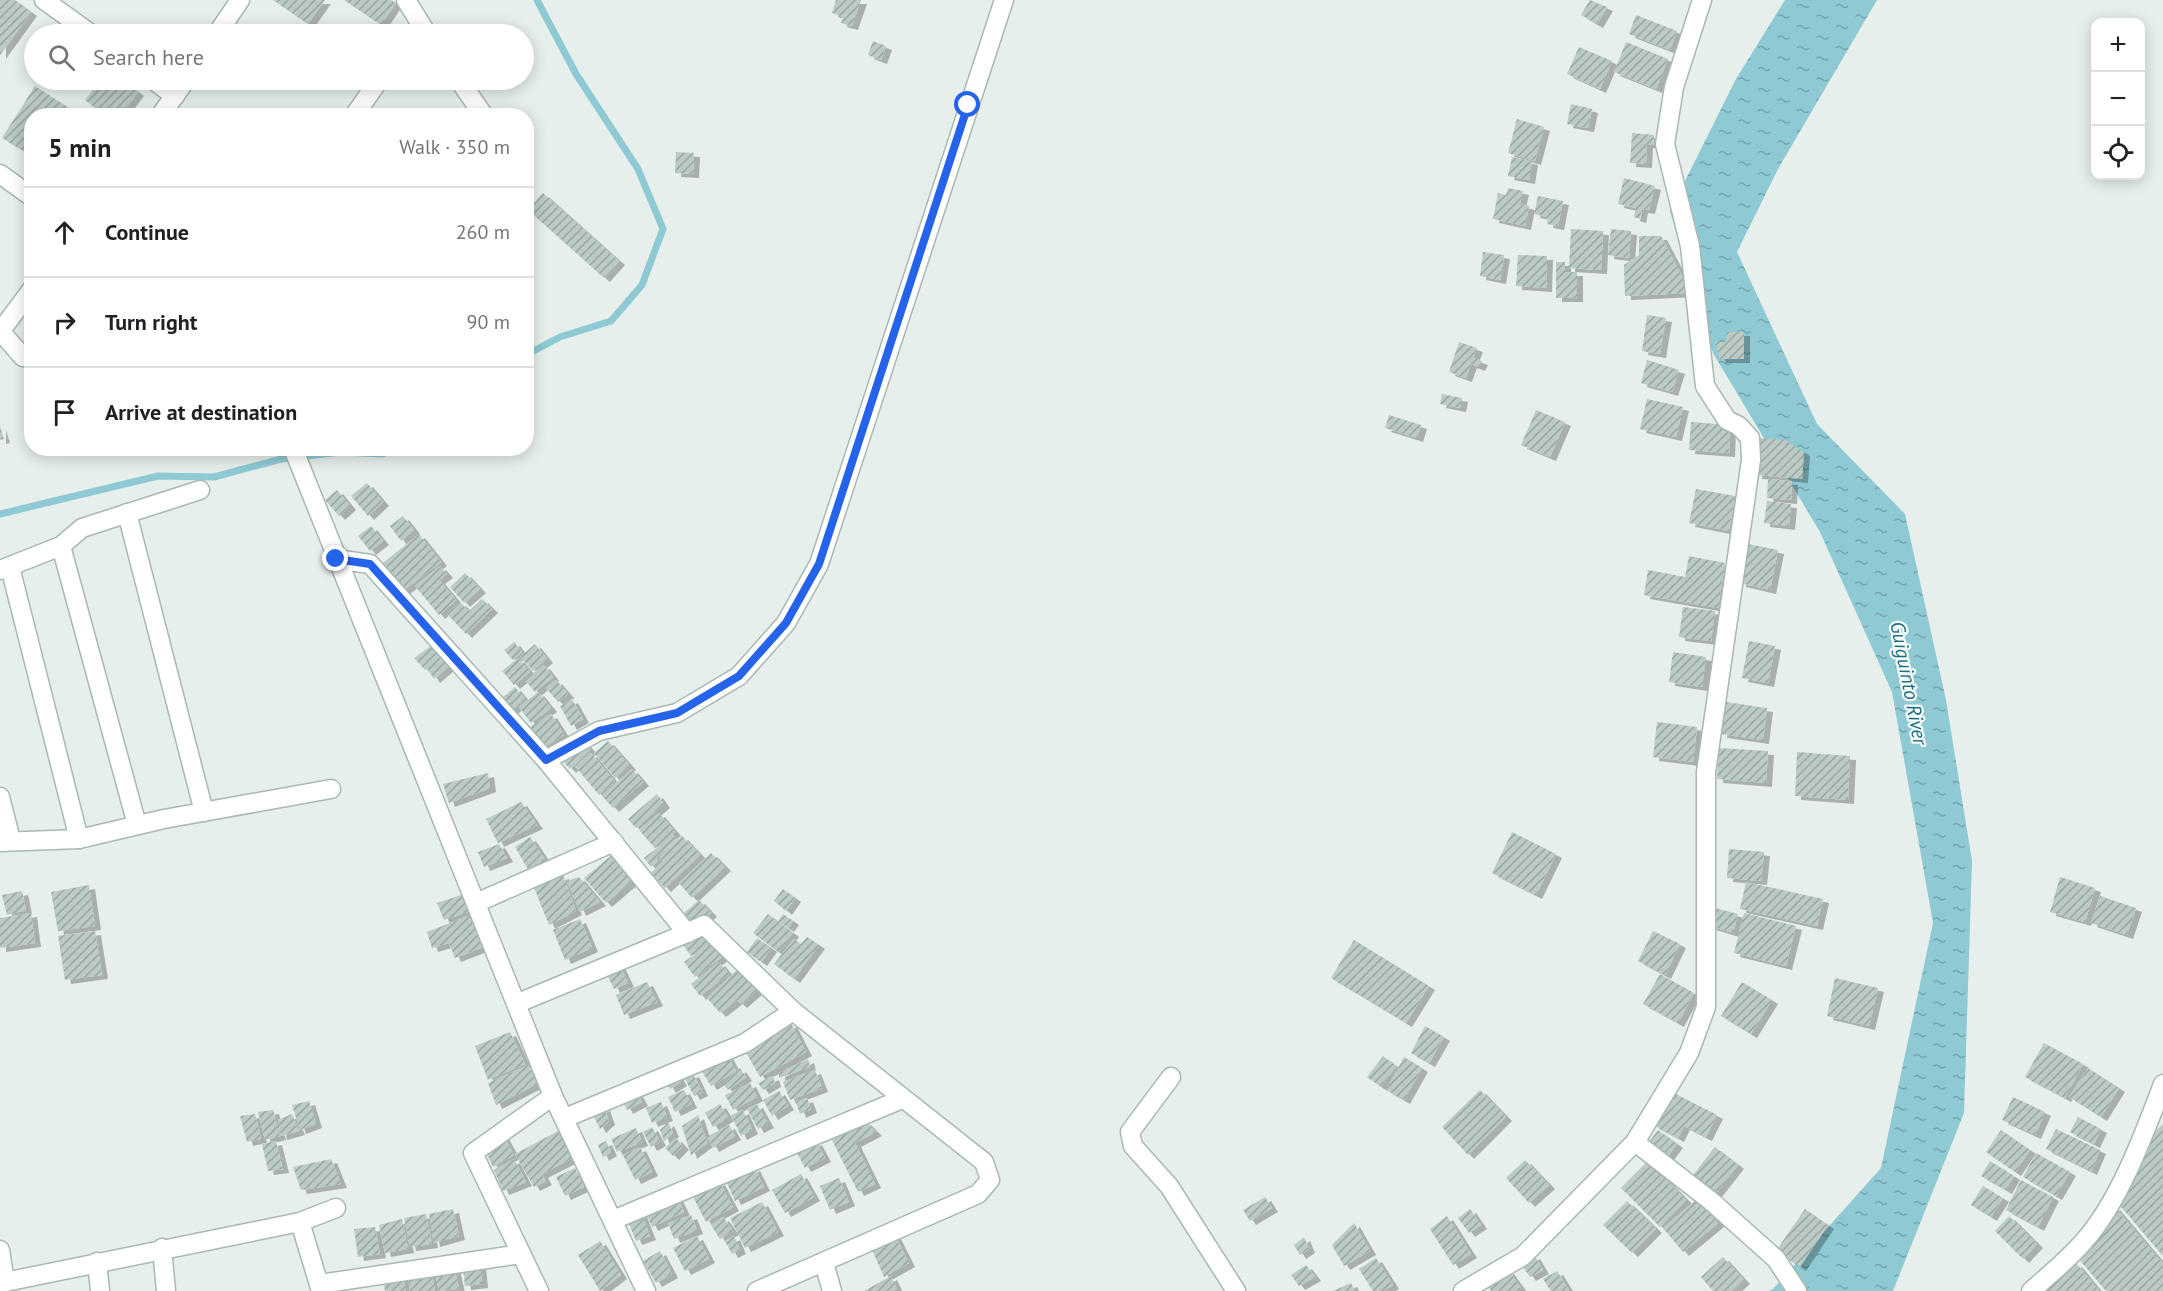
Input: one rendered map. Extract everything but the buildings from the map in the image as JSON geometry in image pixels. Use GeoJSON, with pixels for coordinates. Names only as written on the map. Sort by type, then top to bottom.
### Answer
{"type":"FeatureCollection","features":[{"type":"Feature","properties":{"kind":"street"},"geometry":{"type":"LineString","coordinates":[[44,0],[77,24]]}},
{"type":"Feature","properties":{"kind":"street"},"geometry":{"type":"LineString","coordinates":[[223,24],[240,0]]}},
{"type":"Feature","properties":{"kind":"street"},"geometry":{"type":"LineString","coordinates":[[406,0],[416,24]]}},
{"type":"Feature","properties":{"kind":"street"},"geometry":{"type":"LineString","coordinates":[[546,760],[599,731],[677,713],[739,676],[786,623],[819,564],[1004,0]]}},
{"type":"Feature","properties":{"kind":"street"},"geometry":{"type":"LineString","coordinates":[[1463,1291],[1523,1256],[1635,1142],[1689,1053],[1706,1007],[1706,772],[1751,460],[1750,438],[1739,426],[1726,420],[1706,386],[1690,246],[1665,144],[1674,87],[1702,0]]}},
{"type":"Feature","properties":{"kind":"street"},"geometry":{"type":"LineString","coordinates":[[167,90],[175,96]]}},
{"type":"Feature","properties":{"kind":"street"},"geometry":{"type":"LineString","coordinates":[[166,108],[179,90]]}},
{"type":"Feature","properties":{"kind":"street"},"geometry":{"type":"LineString","coordinates":[[360,108],[372,90]]}},
{"type":"Feature","properties":{"kind":"street"},"geometry":{"type":"LineString","coordinates":[[466,90],[478,108]]}},
{"type":"Feature","properties":{"kind":"street"},"geometry":{"type":"LineString","coordinates":[[0,174],[24,191]]}},
{"type":"Feature","properties":{"kind":"street"},"geometry":{"type":"LineString","coordinates":[[24,300],[0,332],[24,357]]}},
{"type":"Feature","properties":{"kind":"street"},"geometry":{"type":"LineString","coordinates":[[296,456],[554,1096],[646,1291]]}},
{"type":"Feature","properties":{"kind":"street"},"geometry":{"type":"LineString","coordinates":[[79,839],[5,569],[61,546],[82,528],[200,490]]}},
{"type":"Feature","properties":{"kind":"street"},"geometry":{"type":"LineString","coordinates":[[127,513],[204,812]]}},
{"type":"Feature","properties":{"kind":"street"},"geometry":{"type":"LineString","coordinates":[[61,546],[137,825]]}},
{"type":"Feature","properties":{"kind":"street"},"geometry":{"type":"LineString","coordinates":[[336,559],[370,564],[546,760],[687,933]]}},
{"type":"Feature","properties":{"kind":"street"},"geometry":{"type":"LineString","coordinates":[[0,797],[5,841],[79,839],[137,825],[332,789]]}},
{"type":"Feature","properties":{"kind":"street"},"geometry":{"type":"LineString","coordinates":[[476,903],[614,842]]}},
{"type":"Feature","properties":{"kind":"street"},"geometry":{"type":"LineString","coordinates":[[518,1003],[662,946],[704,925],[792,1011],[984,1162],[990,1180],[978,1194],[757,1291]]}},
{"type":"Feature","properties":{"kind":"street"},"geometry":{"type":"LineString","coordinates":[[565,1118],[745,1043],[792,1011]]}},
{"type":"Feature","properties":{"kind":"street"},"geometry":{"type":"LineString","coordinates":[[1171,1077],[1130,1132],[1133,1146],[1169,1186],[1236,1291]]}},
{"type":"Feature","properties":{"kind":"street"},"geometry":{"type":"LineString","coordinates":[[2031,1291],[2084,1241],[2103,1216],[2140,1146],[2163,1084]]}},
{"type":"Feature","properties":{"kind":"street"},"geometry":{"type":"LineString","coordinates":[[538,1291],[473,1153],[554,1096]]}},
{"type":"Feature","properties":{"kind":"street"},"geometry":{"type":"LineString","coordinates":[[613,1220],[902,1099]]}},
{"type":"Feature","properties":{"kind":"street"},"geometry":{"type":"LineString","coordinates":[[1635,1142],[1711,1201],[1776,1259],[1797,1291]]}},
{"type":"Feature","properties":{"kind":"street"},"geometry":{"type":"LineString","coordinates":[[0,1250],[3,1282],[38,1283],[97,1262],[300,1222],[336,1208]]}},
{"type":"Feature","properties":{"kind":"street"},"geometry":{"type":"LineString","coordinates":[[300,1222],[320,1288],[521,1254]]}},
{"type":"Feature","properties":{"kind":"street"},"geometry":{"type":"LineString","coordinates":[[162,1248],[166,1291]]}},
{"type":"Feature","properties":{"kind":"street"},"geometry":{"type":"LineString","coordinates":[[97,1262],[100,1291]]}},
{"type":"Feature","properties":{"kind":"street"},"geometry":{"type":"LineString","coordinates":[[824,1263],[832,1291]]}},
{"type":"Feature","properties":{"kind":"water","name":"Guiguinto River"},"geometry":{"type":"Polygon","coordinates":[[[1785,0],[1877,0],[1778,169],[1737,252],[1817,424],[1905,514],[1946,700],[1972,861],[1964,1113],[1893,1291],[1769,1291],[1881,1168],[1933,923],[1892,692],[1820,532],[1713,353],[1670,211],[1736,79],[1785,0]]]}},
{"type":"Feature","properties":{"kind":"waterway"},"geometry":{"type":"LineString","coordinates":[[534,351],[560,337],[611,321],[642,285],[663,229],[638,169],[576,74],[537,0]]}},
{"type":"Feature","properties":{"kind":"waterway"},"geometry":{"type":"LineString","coordinates":[[0,514],[158,476],[214,477],[281,459],[307,456]]}},
{"type":"Feature","properties":{"kind":"route"},"geometry":{"type":"LineString","coordinates":[[336,559],[370,564],[546,760],[599,731],[677,713],[739,676],[786,623],[819,564],[968,105]]}}]}
